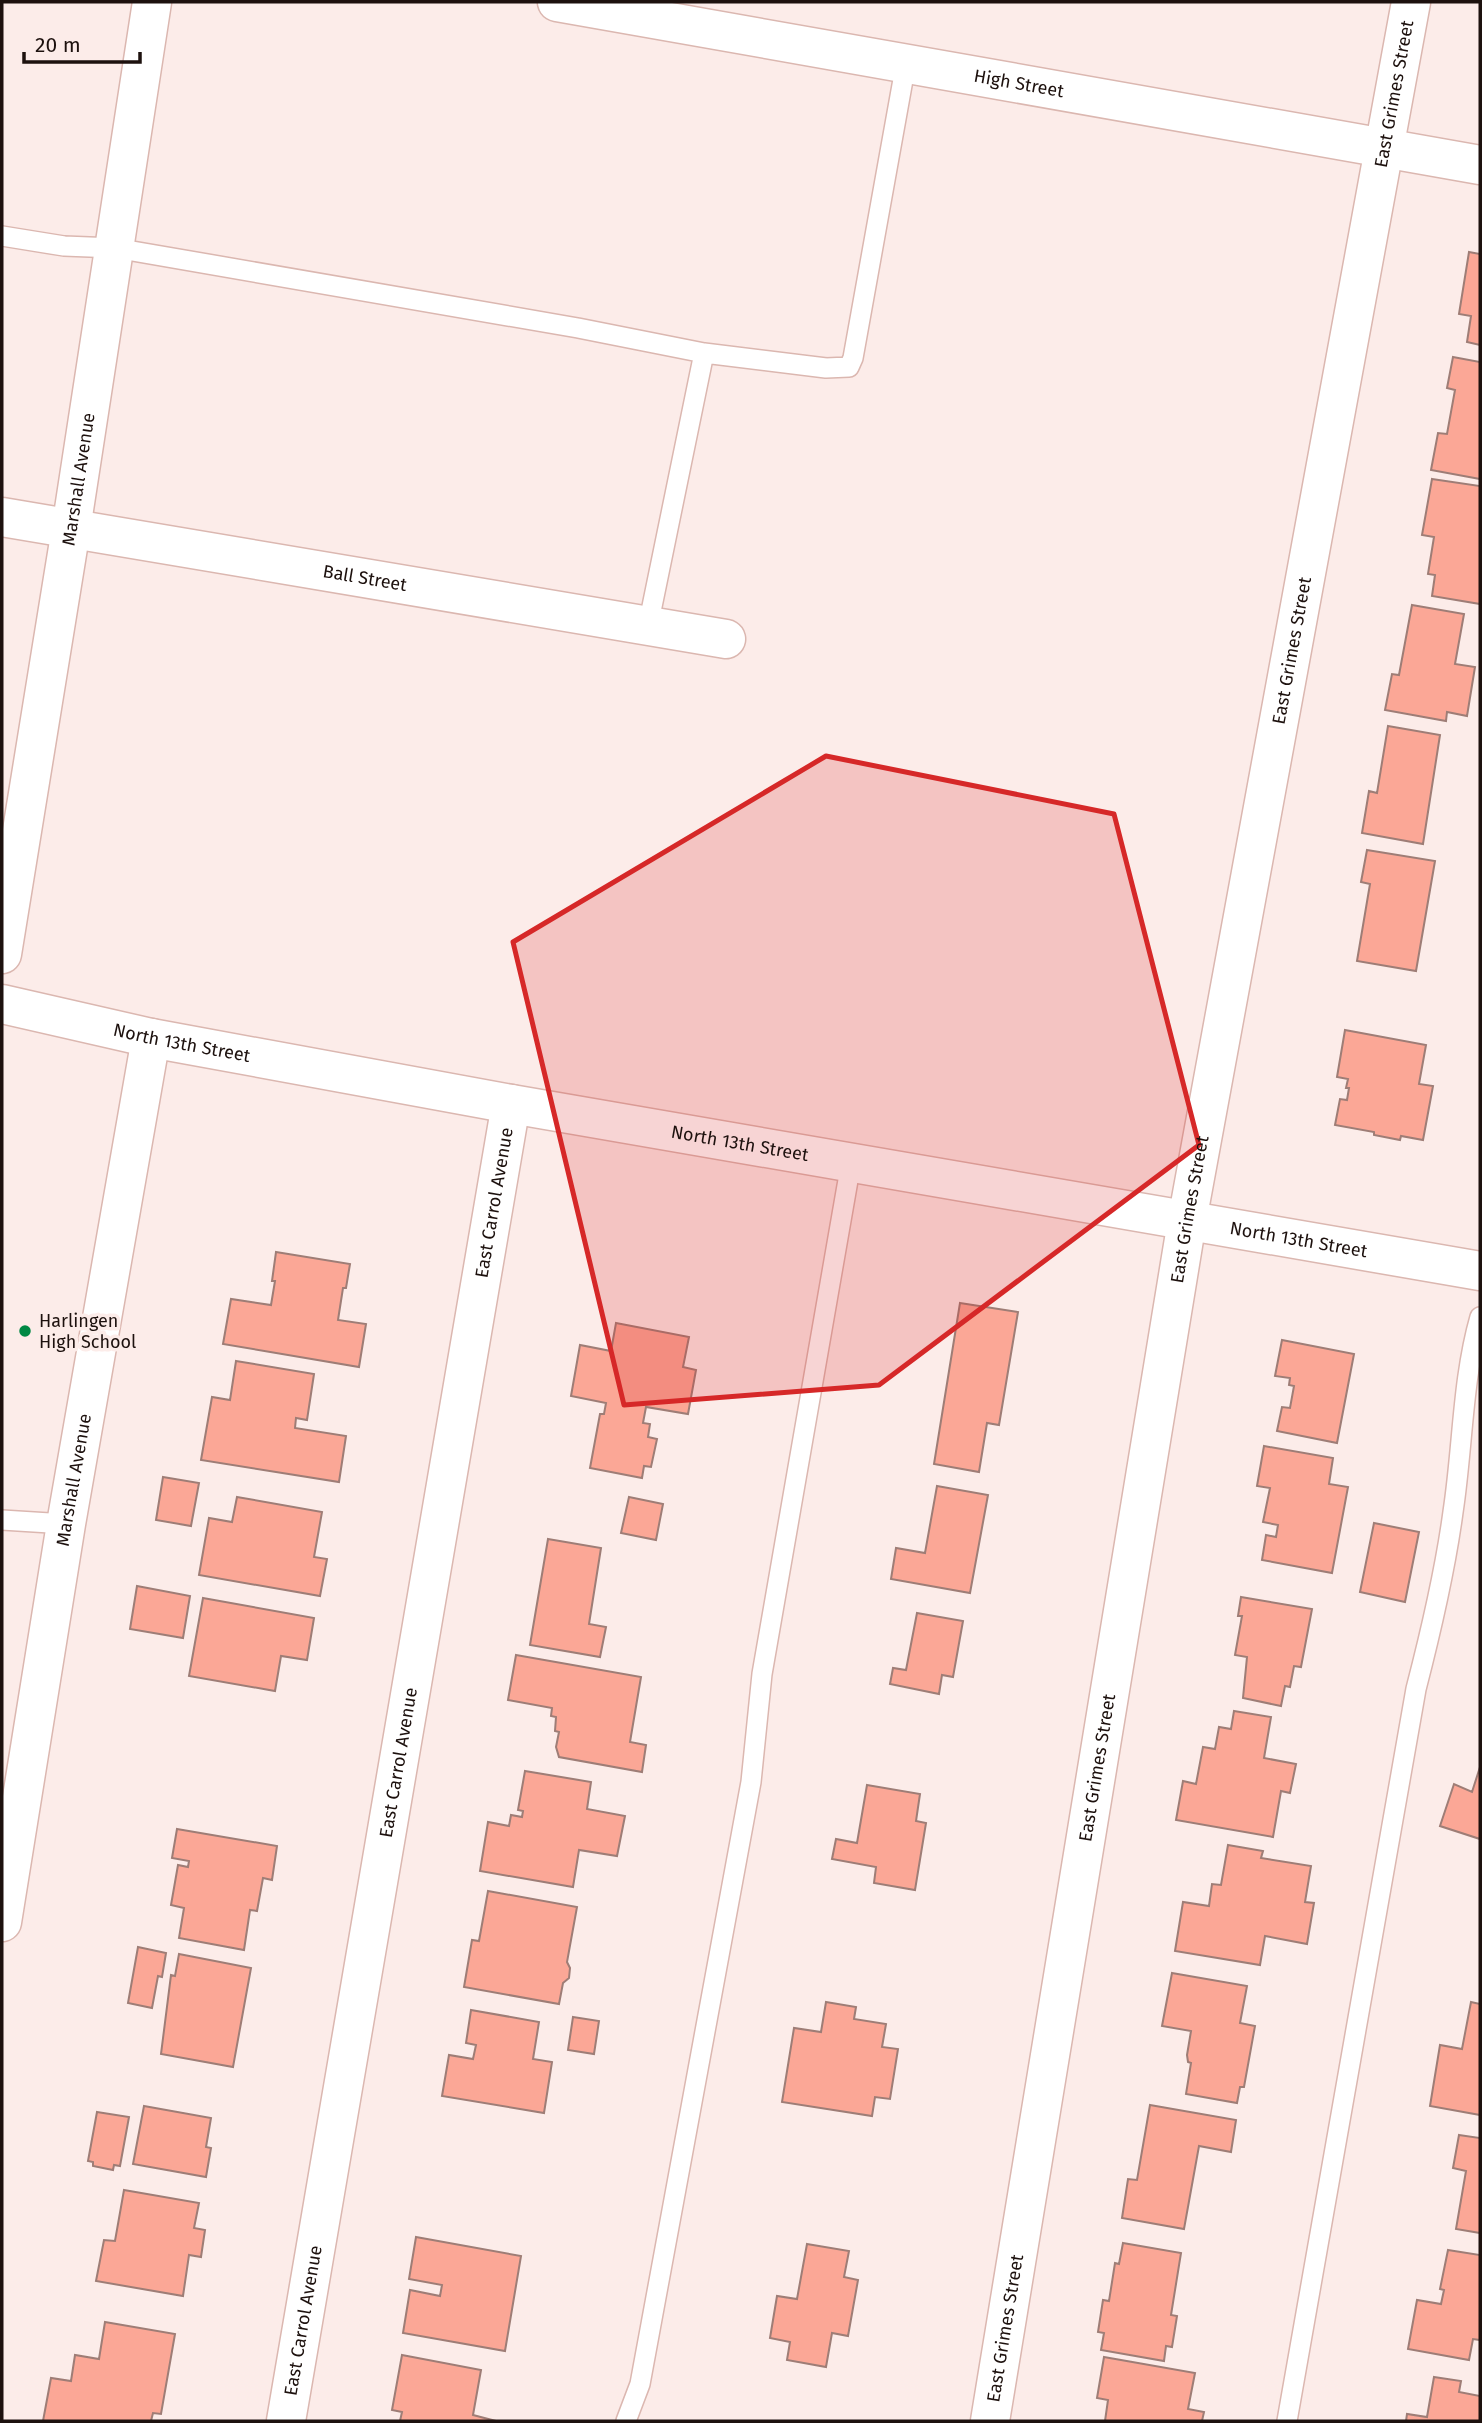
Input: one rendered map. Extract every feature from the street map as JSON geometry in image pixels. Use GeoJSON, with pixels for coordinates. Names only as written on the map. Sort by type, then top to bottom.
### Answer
{"type":"FeatureCollection","features":[{"type":"Feature","properties":{"kind":"street","name":"Marshall Avenue"},"geometry":{"type":"LineString","coordinates":[[2,954],[152,2]]}},
{"type":"Feature","properties":{"kind":"street","name":"High Street"},"geometry":{"type":"LineString","coordinates":[[557,2],[1480,165]]}},
{"type":"Feature","properties":{"kind":"street","name":"East Grimes Street"},"geometry":{"type":"LineString","coordinates":[[990,2421],[1187,1221],[1411,2]]}},
{"type":"Feature","properties":{"kind":"street","name":"Ball Street"},"geometry":{"type":"LineString","coordinates":[[2,517],[726,639]]}},
{"type":"Feature","properties":{"kind":"street","name":"North 13th Street"},"geometry":{"type":"LineString","coordinates":[[2,1004],[151,1038],[511,1104],[1480,1271]]}},
{"type":"Feature","properties":{"kind":"street","name":"Marshall Avenue"},"geometry":{"type":"LineString","coordinates":[[2,1922],[65,1524],[151,1038]]}},
{"type":"Feature","properties":{"kind":"street","name":"East Carrol Avenue"},"geometry":{"type":"LineString","coordinates":[[286,2421],[511,1104]]}},
{"type":"Feature","properties":{"kind":"lane"},"geometry":{"type":"LineString","coordinates":[[2,236],[64,246],[115,248],[578,328],[704,353],[826,368],[849,367],[853,358],[906,63]]}},
{"type":"Feature","properties":{"kind":"lane"},"geometry":{"type":"LineString","coordinates":[[648,626],[704,353]]}},
{"type":"Feature","properties":{"kind":"lane"},"geometry":{"type":"LineString","coordinates":[[626,2421],[640,2384],[751,1782],[762,1674],[851,1163]]}},
{"type":"Feature","properties":{"kind":"lane"},"geometry":{"type":"LineString","coordinates":[[1287,2421],[1416,1689],[1437,1603],[1451,1525],[1471,1348],[1480,1317]]}},
{"type":"Feature","properties":{"kind":"lane"},"geometry":{"type":"LineString","coordinates":[[2,1520],[65,1524]]}},
{"type":"Feature","properties":{"kind":"highlighted area"},"geometry":{"type":"Polygon","coordinates":[[[826,756],[1114,814],[1199,1145],[879,1385],[624,1405],[513,942],[826,756]]]}},
{"type":"Feature","properties":{"kind":"building"},"geometry":{"type":"Polygon","coordinates":[[[1469,252],[1480,254],[1480,345],[1467,342],[1471,316],[1459,314],[1469,252]]]}},
{"type":"Feature","properties":{"kind":"building"},"geometry":{"type":"Polygon","coordinates":[[[1453,357],[1480,362],[1480,479],[1431,470],[1438,433],[1447,434],[1455,390],[1447,388],[1453,357]]]}},
{"type":"Feature","properties":{"kind":"building"},"geometry":{"type":"Polygon","coordinates":[[[1432,479],[1480,486],[1480,604],[1432,596],[1435,575],[1428,574],[1434,537],[1422,535],[1432,479]]]}},
{"type":"Feature","properties":{"kind":"building"},"geometry":{"type":"Polygon","coordinates":[[[1412,605],[1464,614],[1455,664],[1475,667],[1467,716],[1447,712],[1446,721],[1385,710],[1392,674],[1399,675],[1412,605]]]}},
{"type":"Feature","properties":{"kind":"building"},"geometry":{"type":"Polygon","coordinates":[[[1388,726],[1440,735],[1423,844],[1362,833],[1369,791],[1377,793],[1388,726]]]}},
{"type":"Feature","properties":{"kind":"building"},"geometry":{"type":"Polygon","coordinates":[[[1367,850],[1435,861],[1416,971],[1357,961],[1370,884],[1361,882],[1367,850]]]}},
{"type":"Feature","properties":{"kind":"building"},"geometry":{"type":"Polygon","coordinates":[[[1345,1030],[1426,1045],[1419,1084],[1433,1086],[1423,1140],[1401,1136],[1400,1140],[1335,1125],[1340,1099],[1347,1100],[1349,1088],[1346,1088],[1348,1079],[1337,1077],[1345,1030]]]}},
{"type":"Feature","properties":{"kind":"building"},"geometry":{"type":"Polygon","coordinates":[[[276,1252],[350,1264],[338,1320],[366,1324],[359,1367],[223,1344],[231,1299],[271,1305],[276,1252]]]}},
{"type":"Feature","properties":{"kind":"building"},"geometry":{"type":"Polygon","coordinates":[[[960,1303],[1018,1312],[999,1425],[987,1423],[979,1472],[934,1464],[960,1303]]]}},
{"type":"Feature","properties":{"kind":"building"},"geometry":{"type":"Polygon","coordinates":[[[616,1323],[689,1337],[683,1367],[696,1370],[688,1414],[646,1407],[643,1423],[650,1424],[648,1437],[657,1439],[651,1467],[644,1466],[642,1478],[590,1468],[600,1414],[604,1414],[606,1403],[571,1396],[580,1345],[611,1351],[616,1323]]]}},
{"type":"Feature","properties":{"kind":"building"},"geometry":{"type":"Polygon","coordinates":[[[1282,1340],[1354,1354],[1337,1443],[1277,1431],[1282,1407],[1290,1408],[1294,1386],[1289,1385],[1290,1378],[1275,1376],[1282,1340]]]}},
{"type":"Feature","properties":{"kind":"building"},"geometry":{"type":"Polygon","coordinates":[[[236,1361],[314,1374],[307,1420],[296,1418],[295,1428],[346,1436],[339,1482],[201,1460],[212,1397],[230,1400],[236,1361]]]}},
{"type":"Feature","properties":{"kind":"building"},"geometry":{"type":"Polygon","coordinates":[[[1264,1446],[1333,1458],[1329,1484],[1348,1487],[1332,1573],[1262,1560],[1266,1535],[1276,1537],[1278,1525],[1263,1522],[1270,1488],[1257,1486],[1264,1446]]]}},
{"type":"Feature","properties":{"kind":"building"},"geometry":{"type":"Polygon","coordinates":[[[163,1477],[199,1483],[191,1526],[156,1520],[163,1477]]]}},
{"type":"Feature","properties":{"kind":"building"},"geometry":{"type":"Polygon","coordinates":[[[937,1486],[988,1495],[970,1593],[891,1579],[896,1548],[925,1553],[937,1486]]]}},
{"type":"Feature","properties":{"kind":"building"},"geometry":{"type":"Polygon","coordinates":[[[237,1497],[322,1512],[314,1557],[327,1559],[320,1596],[199,1575],[209,1518],[232,1522],[237,1497]]]}},
{"type":"Feature","properties":{"kind":"building"},"geometry":{"type":"Polygon","coordinates":[[[629,1497],[663,1504],[656,1540],[621,1533],[629,1497]]]}},
{"type":"Feature","properties":{"kind":"building"},"geometry":{"type":"Polygon","coordinates":[[[1374,1523],[1419,1532],[1405,1602],[1360,1592],[1374,1523]]]}},
{"type":"Feature","properties":{"kind":"building"},"geometry":{"type":"Polygon","coordinates":[[[548,1539],[601,1548],[589,1624],[606,1627],[600,1657],[530,1645],[548,1539]]]}},
{"type":"Feature","properties":{"kind":"building"},"geometry":{"type":"Polygon","coordinates":[[[137,1586],[190,1596],[183,1638],[130,1629],[137,1586]]]}},
{"type":"Feature","properties":{"kind":"building"},"geometry":{"type":"Polygon","coordinates":[[[1241,1597],[1312,1609],[1301,1667],[1294,1666],[1290,1687],[1285,1686],[1281,1706],[1243,1698],[1247,1657],[1235,1655],[1242,1616],[1238,1616],[1241,1597]]]}},
{"type":"Feature","properties":{"kind":"building"},"geometry":{"type":"Polygon","coordinates":[[[203,1598],[314,1618],[307,1660],[281,1656],[275,1691],[189,1676],[203,1598]]]}},
{"type":"Feature","properties":{"kind":"building"},"geometry":{"type":"Polygon","coordinates":[[[917,1613],[963,1621],[953,1677],[942,1675],[939,1694],[890,1684],[893,1668],[906,1670],[917,1613]]]}},
{"type":"Feature","properties":{"kind":"building"},"geometry":{"type":"Polygon","coordinates":[[[516,1655],[641,1677],[630,1742],[646,1745],[642,1772],[559,1757],[556,1747],[559,1732],[555,1731],[556,1717],[551,1716],[552,1708],[508,1700],[516,1655]]]}},
{"type":"Feature","properties":{"kind":"building"},"geometry":{"type":"Polygon","coordinates":[[[1234,1711],[1271,1717],[1264,1758],[1296,1764],[1290,1793],[1281,1791],[1273,1837],[1176,1820],[1183,1781],[1196,1784],[1203,1747],[1215,1749],[1219,1727],[1231,1729],[1234,1711]]]}},
{"type":"Feature","properties":{"kind":"building"},"geometry":{"type":"Polygon","coordinates":[[[1480,1767],[1480,1839],[1440,1826],[1454,1784],[1472,1792],[1480,1767]]]}},
{"type":"Feature","properties":{"kind":"building"},"geometry":{"type":"Polygon","coordinates":[[[525,1771],[591,1782],[587,1809],[625,1816],[617,1856],[579,1850],[573,1887],[480,1871],[488,1822],[509,1826],[511,1815],[522,1817],[523,1811],[518,1810],[525,1771]]]}},
{"type":"Feature","properties":{"kind":"building"},"geometry":{"type":"Polygon","coordinates":[[[867,1785],[920,1794],[916,1821],[926,1823],[915,1890],[874,1883],[876,1867],[832,1859],[836,1839],[857,1843],[867,1785]]]}},
{"type":"Feature","properties":{"kind":"building"},"geometry":{"type":"Polygon","coordinates":[[[177,1829],[277,1846],[272,1880],[263,1878],[257,1911],[250,1910],[244,1950],[179,1938],[184,1908],[171,1905],[178,1865],[188,1867],[189,1861],[172,1858],[177,1829]]]}},
{"type":"Feature","properties":{"kind":"building"},"geometry":{"type":"Polygon","coordinates":[[[1228,1845],[1263,1851],[1261,1858],[1311,1866],[1305,1902],[1314,1903],[1307,1944],[1265,1936],[1260,1965],[1175,1951],[1183,1902],[1209,1906],[1212,1884],[1221,1885],[1228,1845]]]}},
{"type":"Feature","properties":{"kind":"building"},"geometry":{"type":"Polygon","coordinates":[[[488,1891],[577,1907],[567,1962],[570,1968],[569,1978],[563,1983],[559,2004],[464,1987],[472,1940],[479,1941],[488,1891]]]}},
{"type":"Feature","properties":{"kind":"building"},"geometry":{"type":"Polygon","coordinates":[[[138,1947],[166,1953],[152,2008],[128,2003],[138,1947]]]}},
{"type":"Feature","properties":{"kind":"building"},"geometry":{"type":"Polygon","coordinates":[[[179,1954],[251,1968],[233,2067],[161,2054],[171,1975],[175,1976],[179,1954]]]}},
{"type":"Feature","properties":{"kind":"building"},"geometry":{"type":"Polygon","coordinates":[[[1172,1973],[1247,1986],[1240,2023],[1255,2026],[1244,2087],[1240,2087],[1237,2103],[1186,2094],[1191,2063],[1188,2062],[1187,2055],[1191,2031],[1162,2026],[1172,1973]]]}},
{"type":"Feature","properties":{"kind":"building"},"geometry":{"type":"Polygon","coordinates":[[[826,2002],[856,2007],[854,2019],[886,2024],[882,2047],[898,2049],[890,2099],[875,2097],[872,2116],[782,2102],[794,2028],[821,2032],[826,2002]]]}},
{"type":"Feature","properties":{"kind":"building"},"geometry":{"type":"Polygon","coordinates":[[[1471,2002],[1480,2004],[1480,2115],[1430,2106],[1440,2045],[1462,2049],[1471,2002]]]}},
{"type":"Feature","properties":{"kind":"building"},"geometry":{"type":"Polygon","coordinates":[[[471,2010],[539,2022],[533,2059],[552,2062],[544,2113],[442,2096],[449,2055],[473,2059],[476,2045],[466,2043],[471,2010]]]}},
{"type":"Feature","properties":{"kind":"building"},"geometry":{"type":"Polygon","coordinates":[[[573,2017],[599,2021],[594,2054],[568,2050],[573,2017]]]}},
{"type":"Feature","properties":{"kind":"building"},"geometry":{"type":"Polygon","coordinates":[[[1150,2105],[1236,2120],[1231,2152],[1199,2146],[1184,2229],[1122,2218],[1128,2179],[1137,2180],[1150,2105]]]}},
{"type":"Feature","properties":{"kind":"building"},"geometry":{"type":"Polygon","coordinates":[[[144,2106],[211,2118],[206,2147],[211,2148],[206,2177],[133,2164],[144,2106]]]}},
{"type":"Feature","properties":{"kind":"building"},"geometry":{"type":"Polygon","coordinates":[[[97,2112],[129,2117],[120,2166],[114,2165],[113,2170],[93,2166],[93,2162],[88,2161],[97,2112]]]}},
{"type":"Feature","properties":{"kind":"building"},"geometry":{"type":"Polygon","coordinates":[[[1459,2135],[1480,2138],[1480,2233],[1456,2229],[1466,2171],[1453,2168],[1459,2135]]]}},
{"type":"Feature","properties":{"kind":"building"},"geometry":{"type":"Polygon","coordinates":[[[124,2190],[199,2203],[194,2228],[205,2230],[201,2257],[189,2255],[183,2296],[96,2281],[104,2240],[115,2241],[124,2190]]]}},
{"type":"Feature","properties":{"kind":"building"},"geometry":{"type":"Polygon","coordinates":[[[416,2237],[521,2256],[505,2351],[403,2333],[410,2290],[440,2296],[442,2285],[409,2279],[416,2237]]]}},
{"type":"Feature","properties":{"kind":"building"},"geometry":{"type":"Polygon","coordinates":[[[1123,2243],[1181,2253],[1171,2315],[1177,2316],[1172,2347],[1166,2346],[1164,2361],[1101,2350],[1104,2333],[1098,2332],[1103,2300],[1109,2301],[1115,2263],[1119,2264],[1123,2243]]]}},
{"type":"Feature","properties":{"kind":"building"},"geometry":{"type":"Polygon","coordinates":[[[807,2244],[849,2251],[844,2277],[858,2280],[848,2336],[832,2333],[826,2367],[787,2360],[790,2342],[770,2338],[777,2296],[797,2299],[807,2244]]]}},
{"type":"Feature","properties":{"kind":"building"},"geometry":{"type":"Polygon","coordinates":[[[1448,2250],[1480,2255],[1480,2340],[1473,2339],[1469,2360],[1408,2349],[1417,2300],[1441,2304],[1444,2290],[1440,2289],[1448,2250]]]}},
{"type":"Feature","properties":{"kind":"building"},"geometry":{"type":"Polygon","coordinates":[[[105,2322],[175,2334],[161,2414],[153,2413],[151,2421],[43,2421],[51,2378],[71,2381],[75,2355],[99,2359],[105,2322]]]}},
{"type":"Feature","properties":{"kind":"building"},"geometry":{"type":"Polygon","coordinates":[[[402,2355],[481,2370],[473,2415],[496,2421],[400,2421],[402,2412],[392,2410],[402,2355]]]}},
{"type":"Feature","properties":{"kind":"building"},"geometry":{"type":"Polygon","coordinates":[[[1104,2357],[1195,2373],[1188,2409],[1204,2412],[1202,2421],[1105,2421],[1108,2400],[1097,2398],[1104,2357]]]}},
{"type":"Feature","properties":{"kind":"building"},"geometry":{"type":"Polygon","coordinates":[[[1434,2377],[1461,2381],[1459,2392],[1480,2396],[1480,2421],[1406,2421],[1407,2414],[1427,2417],[1434,2377]]]}},
{"type":"Feature","properties":{"kind":"place","name":"Harlingen High School"},"geometry":{"type":"Point","coordinates":[25,1331]}}]}
